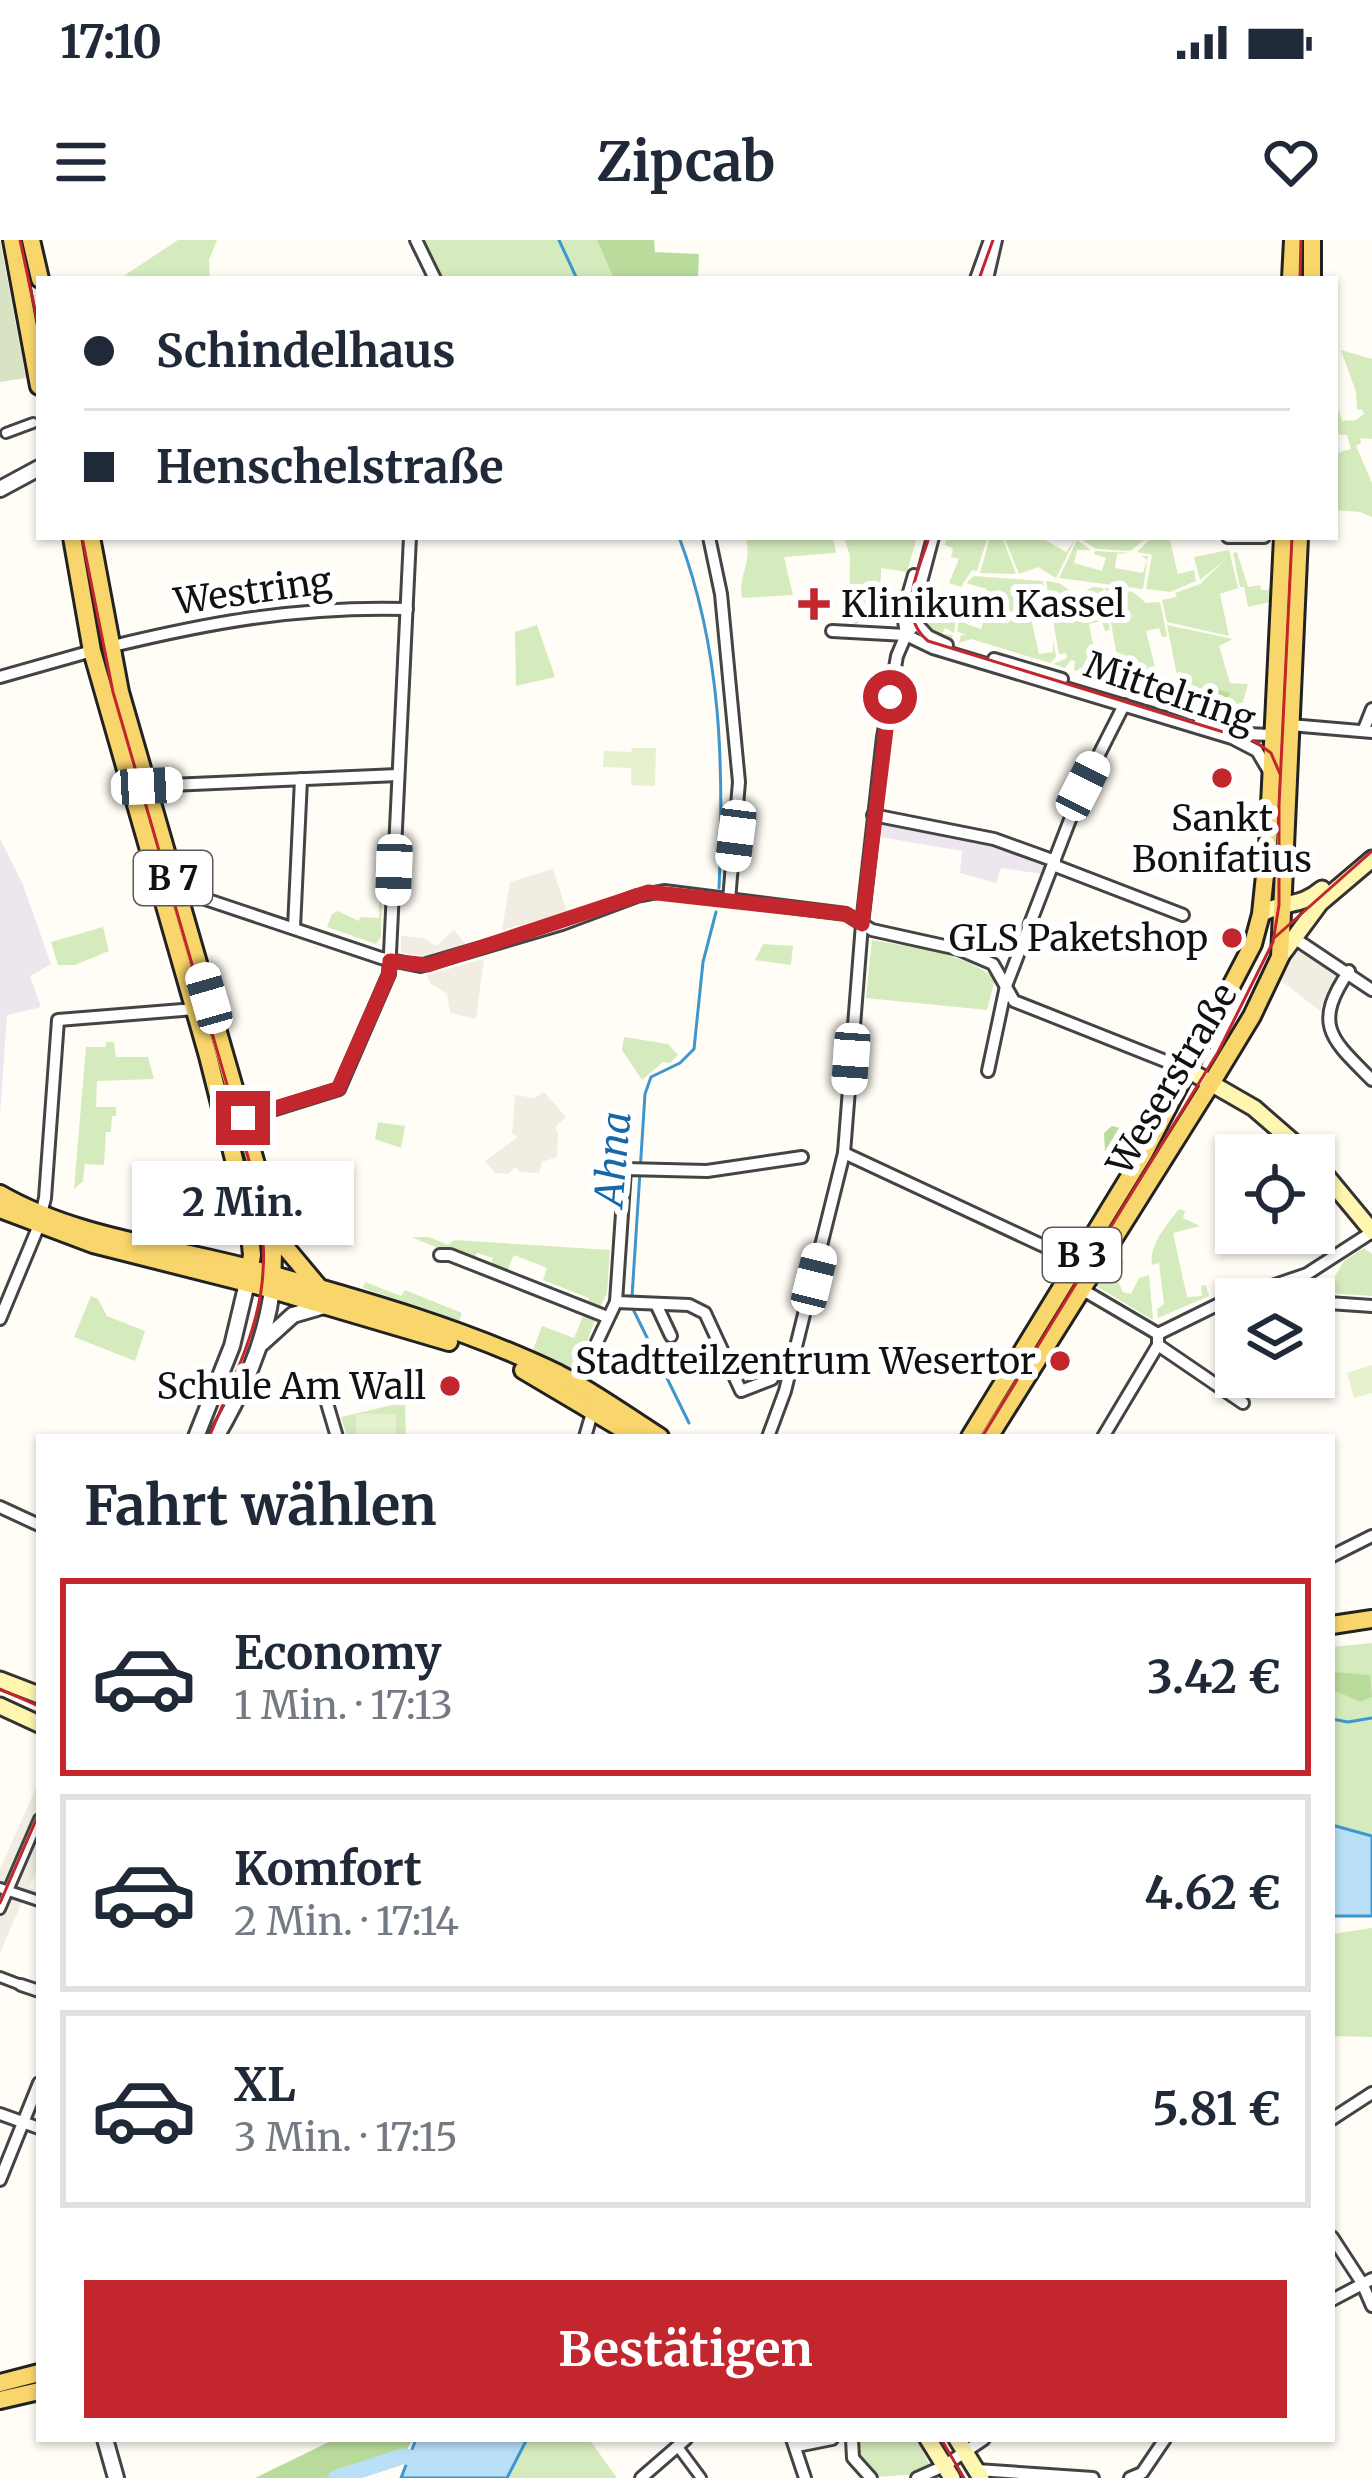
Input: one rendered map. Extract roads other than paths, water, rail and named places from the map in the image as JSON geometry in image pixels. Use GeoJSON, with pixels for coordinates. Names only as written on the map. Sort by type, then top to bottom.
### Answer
{"type":"FeatureCollection","features":[{"type":"Feature","properties":{"kind":"main road"},"geometry":{"type":"LineString","coordinates":[[12,240],[36,370]]}},
{"type":"Feature","properties":{"kind":"main road"},"geometry":{"type":"LineString","coordinates":[[31,240],[39,276]]}},
{"type":"Feature","properties":{"kind":"main road"},"geometry":{"type":"LineString","coordinates":[[1291,276],[1293,240]]}},
{"type":"Feature","properties":{"kind":"main road"},"geometry":{"type":"LineString","coordinates":[[1312,240],[1312,276]]}},
{"type":"Feature","properties":{"kind":"main road","name":"B 7"},"geometry":{"type":"LineString","coordinates":[[73,540],[248,1215],[249,1276]]}},
{"type":"Feature","properties":{"kind":"main road","name":"B 7"},"geometry":{"type":"LineString","coordinates":[[91,540],[100,649],[147,786],[266,1199],[286,1248],[322,1297]]}},
{"type":"Feature","properties":{"kind":"main road","name":"B 3"},"geometry":{"type":"LineString","coordinates":[[1261,914],[1283,540]]}},
{"type":"Feature","properties":{"kind":"main road","name":"B 3"},"geometry":{"type":"LineString","coordinates":[[1289,935],[1285,904],[1300,540]]}},
{"type":"Feature","properties":{"kind":"main road"},"geometry":{"type":"LineString","coordinates":[[1261,914],[1310,900],[1372,846]]}},
{"type":"Feature","properties":{"kind":"main road"},"geometry":{"type":"LineString","coordinates":[[1289,935],[1372,859]]}},
{"type":"Feature","properties":{"kind":"main road","name":"Weserstraße"},"geometry":{"type":"LineString","coordinates":[[972,1434],[1144,1153],[1251,950],[1261,914]]}},
{"type":"Feature","properties":{"kind":"main road","name":"Weserstraße"},"geometry":{"type":"LineString","coordinates":[[991,1434],[1252,1016],[1289,935]]}},
{"type":"Feature","properties":{"kind":"main road"},"geometry":{"type":"LineString","coordinates":[[1188,1070],[1255,1108],[1284,1134]]}},
{"type":"Feature","properties":{"kind":"main road"},"geometry":{"type":"LineString","coordinates":[[1335,1187],[1372,1232]]}},
{"type":"Feature","properties":{"kind":"main road"},"geometry":{"type":"LineString","coordinates":[[0,1194],[40,1220],[209,1258],[249,1276],[484,1354],[654,1434]]}},
{"type":"Feature","properties":{"kind":"main road"},"geometry":{"type":"LineString","coordinates":[[266,1199],[273,1282]]}},
{"type":"Feature","properties":{"kind":"main road"},"geometry":{"type":"LineString","coordinates":[[0,1209],[220,1276],[249,1276]]}},
{"type":"Feature","properties":{"kind":"main road"},"geometry":{"type":"LineString","coordinates":[[209,1258],[236,1245],[248,1215]]}},
{"type":"Feature","properties":{"kind":"main road"},"geometry":{"type":"LineString","coordinates":[[596,1403],[632,1434]]}},
{"type":"Feature","properties":{"kind":"main road"},"geometry":{"type":"LineString","coordinates":[[1335,1625],[1372,1619]]}},
{"type":"Feature","properties":{"kind":"main road"},"geometry":{"type":"LineString","coordinates":[[1335,1635],[1372,1630]]}},
{"type":"Feature","properties":{"kind":"main road"},"geometry":{"type":"LineString","coordinates":[[0,1680],[36,1694]]}},
{"type":"Feature","properties":{"kind":"main road"},"geometry":{"type":"LineString","coordinates":[[0,1706],[36,1723]]}},
{"type":"Feature","properties":{"kind":"main road"},"geometry":{"type":"LineString","coordinates":[[0,2383],[36,2373]]}},
{"type":"Feature","properties":{"kind":"main road"},"geometry":{"type":"LineString","coordinates":[[0,2400],[36,2392]]}},
{"type":"Feature","properties":{"kind":"main road"},"geometry":{"type":"LineString","coordinates":[[930,2442],[948,2472]]}},
{"type":"Feature","properties":{"kind":"main road"},"geometry":{"type":"LineString","coordinates":[[961,2446],[979,2474]]}},
{"type":"Feature","properties":{"kind":"street"},"geometry":{"type":"LineString","coordinates":[[416,240],[434,276]]}},
{"type":"Feature","properties":{"kind":"street"},"geometry":{"type":"LineString","coordinates":[[977,276],[993,240]]}},
{"type":"Feature","properties":{"kind":"street"},"geometry":{"type":"LineString","coordinates":[[987,276],[993,240]]}},
{"type":"Feature","properties":{"kind":"street"},"geometry":{"type":"LineString","coordinates":[[6,433],[32,423]]}},
{"type":"Feature","properties":{"kind":"street"},"geometry":{"type":"LineString","coordinates":[[0,489],[36,470]]}},
{"type":"Feature","properties":{"kind":"street"},"geometry":{"type":"LineString","coordinates":[[243,1118],[338,1089],[389,974],[410,540]]}},
{"type":"Feature","properties":{"kind":"street"},"geometry":{"type":"LineString","coordinates":[[711,540],[721,593],[740,782],[729,900]]}},
{"type":"Feature","properties":{"kind":"street"},"geometry":{"type":"LineString","coordinates":[[769,1434],[785,1391],[844,1153],[873,815],[897,656],[905,634],[916,623],[914,609],[928,540]]}},
{"type":"Feature","properties":{"kind":"street"},"geometry":{"type":"LineString","coordinates":[[905,634],[903,613],[928,540]]}},
{"type":"Feature","properties":{"kind":"street","name":"Westring"},"geometry":{"type":"LineString","coordinates":[[0,676],[242,616],[333,607],[407,609]]}},
{"type":"Feature","properties":{"kind":"street","name":"Mittelring"},"geometry":{"type":"LineString","coordinates":[[916,623],[937,642],[1245,734],[1271,735],[1290,772]]}},
{"type":"Feature","properties":{"kind":"street","name":"Mittelring"},"geometry":{"type":"LineString","coordinates":[[832,632],[905,634],[1121,710],[1243,742],[1257,751],[1270,774]]}},
{"type":"Feature","properties":{"kind":"street"},"geometry":{"type":"LineString","coordinates":[[1271,735],[1292,724],[1368,730],[1372,709]]}},
{"type":"Feature","properties":{"kind":"street"},"geometry":{"type":"LineString","coordinates":[[988,1071],[1006,986],[1083,786],[1121,710]]}},
{"type":"Feature","properties":{"kind":"street"},"geometry":{"type":"LineString","coordinates":[[147,786],[398,775]]}},
{"type":"Feature","properties":{"kind":"street"},"geometry":{"type":"LineString","coordinates":[[294,928],[301,779]]}},
{"type":"Feature","properties":{"kind":"street"},"geometry":{"type":"LineString","coordinates":[[873,815],[979,835],[1184,915]]}},
{"type":"Feature","properties":{"kind":"street"},"geometry":{"type":"LineString","coordinates":[[179,898],[202,898],[390,961],[428,965],[648,892],[846,914],[872,930],[938,942],[980,957],[999,970],[1014,1000],[1188,1070]]}},
{"type":"Feature","properties":{"kind":"street"},"geometry":{"type":"LineString","coordinates":[[1289,935],[1372,990]]}},
{"type":"Feature","properties":{"kind":"street"},"geometry":{"type":"LineString","coordinates":[[1349,971],[1329,1003],[1327,1018],[1335,1043],[1372,1080]]}},
{"type":"Feature","properties":{"kind":"street"},"geometry":{"type":"LineString","coordinates":[[0,1319],[40,1220],[58,1020],[195,1009]]}},
{"type":"Feature","properties":{"kind":"street"},"geometry":{"type":"LineString","coordinates":[[844,1153],[1078,1262]]}},
{"type":"Feature","properties":{"kind":"street"},"geometry":{"type":"LineString","coordinates":[[627,1302],[636,1168],[707,1171],[802,1157]]}},
{"type":"Feature","properties":{"kind":"street"},"geometry":{"type":"LineString","coordinates":[[1297,1278],[1372,1232]]}},
{"type":"Feature","properties":{"kind":"street"},"geometry":{"type":"LineString","coordinates":[[440,1255],[607,1317]]}},
{"type":"Feature","properties":{"kind":"street"},"geometry":{"type":"LineString","coordinates":[[220,1276],[235,1294],[238,1320]]}},
{"type":"Feature","properties":{"kind":"street"},"geometry":{"type":"LineString","coordinates":[[197,1434],[232,1346],[249,1276]]}},
{"type":"Feature","properties":{"kind":"street"},"geometry":{"type":"LineString","coordinates":[[218,1434],[259,1347],[273,1282]]}},
{"type":"Feature","properties":{"kind":"street"},"geometry":{"type":"LineString","coordinates":[[1083,1291],[1243,1402]]}},
{"type":"Feature","properties":{"kind":"street"},"geometry":{"type":"LineString","coordinates":[[259,1347],[293,1315],[322,1297]]}},
{"type":"Feature","properties":{"kind":"street"},"geometry":{"type":"LineString","coordinates":[[598,1342],[607,1317],[627,1302],[688,1305],[705,1313],[741,1391],[772,1379]]}},
{"type":"Feature","properties":{"kind":"street"},"geometry":{"type":"LineString","coordinates":[[1335,1303],[1372,1306]]}},
{"type":"Feature","properties":{"kind":"street"},"geometry":{"type":"LineString","coordinates":[[656,1304],[671,1336]]}},
{"type":"Feature","properties":{"kind":"street"},"geometry":{"type":"LineString","coordinates":[[1105,1434],[1158,1340],[1215,1306]]}},
{"type":"Feature","properties":{"kind":"street"},"geometry":{"type":"LineString","coordinates":[[321,1383],[336,1434]]}},
{"type":"Feature","properties":{"kind":"street"},"geometry":{"type":"LineString","coordinates":[[586,1434],[596,1403]]}},
{"type":"Feature","properties":{"kind":"street"},"geometry":{"type":"LineString","coordinates":[[0,1508],[36,1524]]}},
{"type":"Feature","properties":{"kind":"street"},"geometry":{"type":"LineString","coordinates":[[1335,1554],[1372,1536]]}},
{"type":"Feature","properties":{"kind":"street"},"geometry":{"type":"LineString","coordinates":[[0,1909],[4,1890],[36,1826]]}},
{"type":"Feature","properties":{"kind":"street"},"geometry":{"type":"LineString","coordinates":[[4,1890],[36,1900]]}},
{"type":"Feature","properties":{"kind":"street"},"geometry":{"type":"LineString","coordinates":[[0,1977],[36,1990]]}},
{"type":"Feature","properties":{"kind":"street"},"geometry":{"type":"LineString","coordinates":[[0,2180],[36,2093]]}},
{"type":"Feature","properties":{"kind":"street"},"geometry":{"type":"LineString","coordinates":[[1335,2117],[1372,2093]]}},
{"type":"Feature","properties":{"kind":"street"},"geometry":{"type":"LineString","coordinates":[[0,2114],[36,2127]]}},
{"type":"Feature","properties":{"kind":"street"},"geometry":{"type":"LineString","coordinates":[[1335,2240],[1367,2281],[1372,2306]]}},
{"type":"Feature","properties":{"kind":"street"},"geometry":{"type":"LineString","coordinates":[[1335,2298],[1367,2281]]}},
{"type":"Feature","properties":{"kind":"street"},"geometry":{"type":"LineString","coordinates":[[106,2442],[116,2478]]}},
{"type":"Feature","properties":{"kind":"street"},"geometry":{"type":"LineString","coordinates":[[641,2478],[678,2442],[700,2478]]}},
{"type":"Feature","properties":{"kind":"street"},"geometry":{"type":"LineString","coordinates":[[795,2442],[805,2478]]}},
{"type":"Feature","properties":{"kind":"street"},"geometry":{"type":"LineString","coordinates":[[852,2442],[854,2458],[871,2478]]}},
{"type":"Feature","properties":{"kind":"street"},"geometry":{"type":"LineString","coordinates":[[1130,2478],[1142,2473],[1163,2442]]}},
{"type":"Feature","properties":{"kind":"street"},"geometry":{"type":"LineString","coordinates":[[917,2478],[948,2472],[961,2446]]}},
{"type":"Feature","properties":{"kind":"street"},"geometry":{"type":"LineString","coordinates":[[979,2474],[1093,2478]]}},
{"type":"Feature","properties":{"kind":"water"},"geometry":{"type":"Polygon","coordinates":[[[1335,1826],[1372,1836],[1372,1916],[1335,1916],[1335,1826]]]}},
{"type":"Feature","properties":{"kind":"water"},"geometry":{"type":"Polygon","coordinates":[[[415,2442],[525,2442],[507,2478],[401,2478],[415,2442]]]}},
{"type":"Feature","properties":{"kind":"waterway","name":"Ahna"},"geometry":{"type":"LineString","coordinates":[[559,240],[576,276]]}},
{"type":"Feature","properties":{"kind":"waterway","name":"Ahna"},"geometry":{"type":"LineString","coordinates":[[680,540],[704,623],[717,710],[719,888]]}},
{"type":"Feature","properties":{"kind":"waterway","name":"Ahna"},"geometry":{"type":"LineString","coordinates":[[632,1297],[645,1094],[651,1077],[680,1063],[694,1049],[703,962],[716,912]]}},
{"type":"Feature","properties":{"kind":"waterway","name":"Ahna"},"geometry":{"type":"LineString","coordinates":[[632,1307],[689,1423]]}},
{"type":"Feature","properties":{"kind":"waterway","name":"Ahna"},"geometry":{"type":"LineString","coordinates":[[1335,1720],[1372,1718]]}},
{"type":"Feature","properties":{"kind":"waterway"},"geometry":{"type":"LineString","coordinates":[[336,2478],[404,2456],[427,2462]]}},
{"type":"Feature","properties":{"kind":"tram line"},"geometry":{"type":"LineString","coordinates":[[20,240],[36,315]]}},
{"type":"Feature","properties":{"kind":"tram line"},"geometry":{"type":"LineString","coordinates":[[980,276],[993,240]]}},
{"type":"Feature","properties":{"kind":"tram line"},"geometry":{"type":"LineString","coordinates":[[1300,276],[1301,240]]}},
{"type":"Feature","properties":{"kind":"tram line"},"geometry":{"type":"LineString","coordinates":[[83,540],[113,692],[258,1201],[263,1238],[259,1302],[210,1434]]}},
{"type":"Feature","properties":{"kind":"tram line"},"geometry":{"type":"LineString","coordinates":[[928,540],[911,605],[918,630],[928,641],[1256,742],[1271,753],[1280,774]]}},
{"type":"Feature","properties":{"kind":"tram line"},"geometry":{"type":"LineString","coordinates":[[984,1434],[1218,1052],[1273,942],[1279,905],[1292,540]]}},
{"type":"Feature","properties":{"kind":"tram line"},"geometry":{"type":"LineString","coordinates":[[1273,939],[1372,851]]}},
{"type":"Feature","properties":{"kind":"tram line"},"geometry":{"type":"LineString","coordinates":[[0,1689],[36,1705]]}},
{"type":"Feature","properties":{"kind":"tram line"},"geometry":{"type":"LineString","coordinates":[[0,1903],[36,1820]]}},
{"type":"Feature","properties":{"kind":"tram line"},"geometry":{"type":"LineString","coordinates":[[943,2442],[964,2478]]}},
{"type":"Feature","properties":{"kind":"place","name":"Klinikum Kassel"},"geometry":{"type":"Point","coordinates":[814,604]}},
{"type":"Feature","properties":{"kind":"place","name":"Sankt Bonifatius"},"geometry":{"type":"Point","coordinates":[1222,778]}},
{"type":"Feature","properties":{"kind":"place","name":"GLS Paketshop"},"geometry":{"type":"Point","coordinates":[1232,938]}},
{"type":"Feature","properties":{"kind":"place","name":"Stadtteilzentrum Wesertor"},"geometry":{"type":"Point","coordinates":[1060,1361]}},
{"type":"Feature","properties":{"kind":"place","name":"Schule Am Wall"},"geometry":{"type":"Point","coordinates":[450,1386]}}]}
